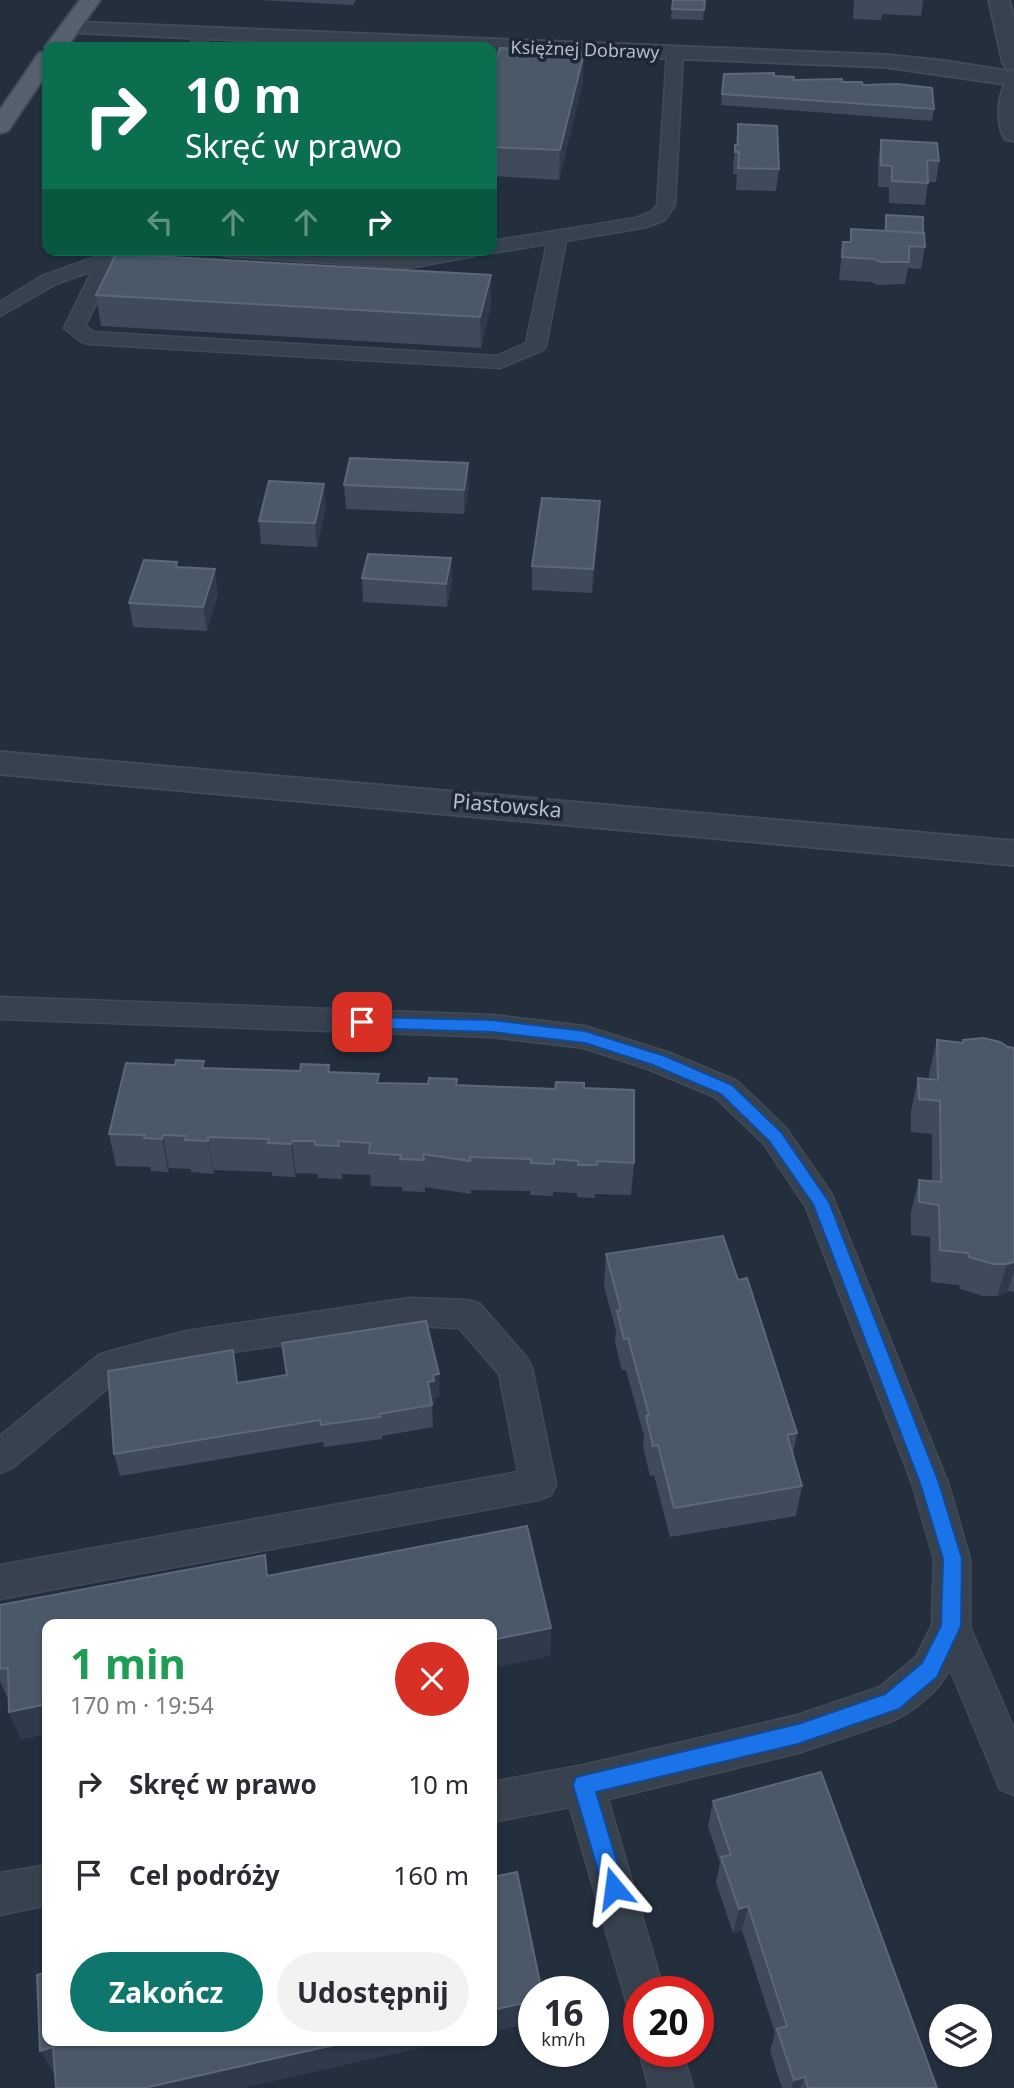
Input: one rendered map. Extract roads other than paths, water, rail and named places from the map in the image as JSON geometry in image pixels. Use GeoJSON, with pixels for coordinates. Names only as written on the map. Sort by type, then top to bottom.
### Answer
{"type":"FeatureCollection","features":[{"type":"Feature","properties":{"kind":"main road"},"geometry":{"type":"LineString","coordinates":[[59,42],[90,0]]}},
{"type":"Feature","properties":{"kind":"main road"},"geometry":{"type":"LineString","coordinates":[[0,126],[42,65]]}},
{"type":"Feature","properties":{"kind":"street"},"geometry":{"type":"LineString","coordinates":[[999,0],[1014,63]]}},
{"type":"Feature","properties":{"kind":"street","name":"Księżnej Dobrawy"},"geometry":{"type":"LineString","coordinates":[[70,28],[200,40],[273,42]]}},
{"type":"Feature","properties":{"kind":"street","name":"Księżnej Dobrawy"},"geometry":{"type":"LineString","coordinates":[[497,48],[886,61],[944,67],[1014,79]]}},
{"type":"Feature","properties":{"kind":"street"},"geometry":{"type":"LineString","coordinates":[[1013,134],[1010,110],[1014,87]]}},
{"type":"Feature","properties":{"kind":"street","name":"Piastowska"},"geometry":{"type":"LineString","coordinates":[[0,762],[1014,853]]}},
{"type":"Feature","properties":{"kind":"lane"},"geometry":{"type":"LineString","coordinates":[[497,246],[640,223],[658,216],[666,205],[675,53]]}},
{"type":"Feature","properties":{"kind":"lane"},"geometry":{"type":"LineString","coordinates":[[1013,134],[1014,140]]}},
{"type":"Feature","properties":{"kind":"lane"},"geometry":{"type":"LineString","coordinates":[[108,259],[74,328],[89,338],[500,362],[536,346],[558,235]]}},
{"type":"Feature","properties":{"kind":"lane"},"geometry":{"type":"LineString","coordinates":[[0,310],[49,280],[120,256]]}},
{"type":"Feature","properties":{"kind":"lane"},"geometry":{"type":"LineString","coordinates":[[49,280],[55,260]]}},
{"type":"Feature","properties":{"kind":"lane"},"geometry":{"type":"LineString","coordinates":[[0,1008],[505,1028],[585,1037],[659,1061],[726,1089],[775,1136],[820,1202],[930,1483],[952,1559],[951,1626],[1014,1775]]}},
{"type":"Feature","properties":{"kind":"lane"},"geometry":{"type":"LineString","coordinates":[[0,1457],[111,1366],[186,1345],[397,1314],[468,1314],[515,1368],[538,1484],[0,1582]]}},
{"type":"Feature","properties":{"kind":"lane"},"geometry":{"type":"LineString","coordinates":[[497,1801],[584,1785],[798,1734],[892,1702],[929,1670],[951,1626]]}},
{"type":"Feature","properties":{"kind":"lane"},"geometry":{"type":"LineString","coordinates":[[584,1785],[638,1976]]}},
{"type":"Feature","properties":{"kind":"lane"},"geometry":{"type":"LineString","coordinates":[[0,1894],[42,1886]]}},
{"type":"Feature","properties":{"kind":"lane"},"geometry":{"type":"LineString","coordinates":[[665,2067],[671,2088]]}}]}
